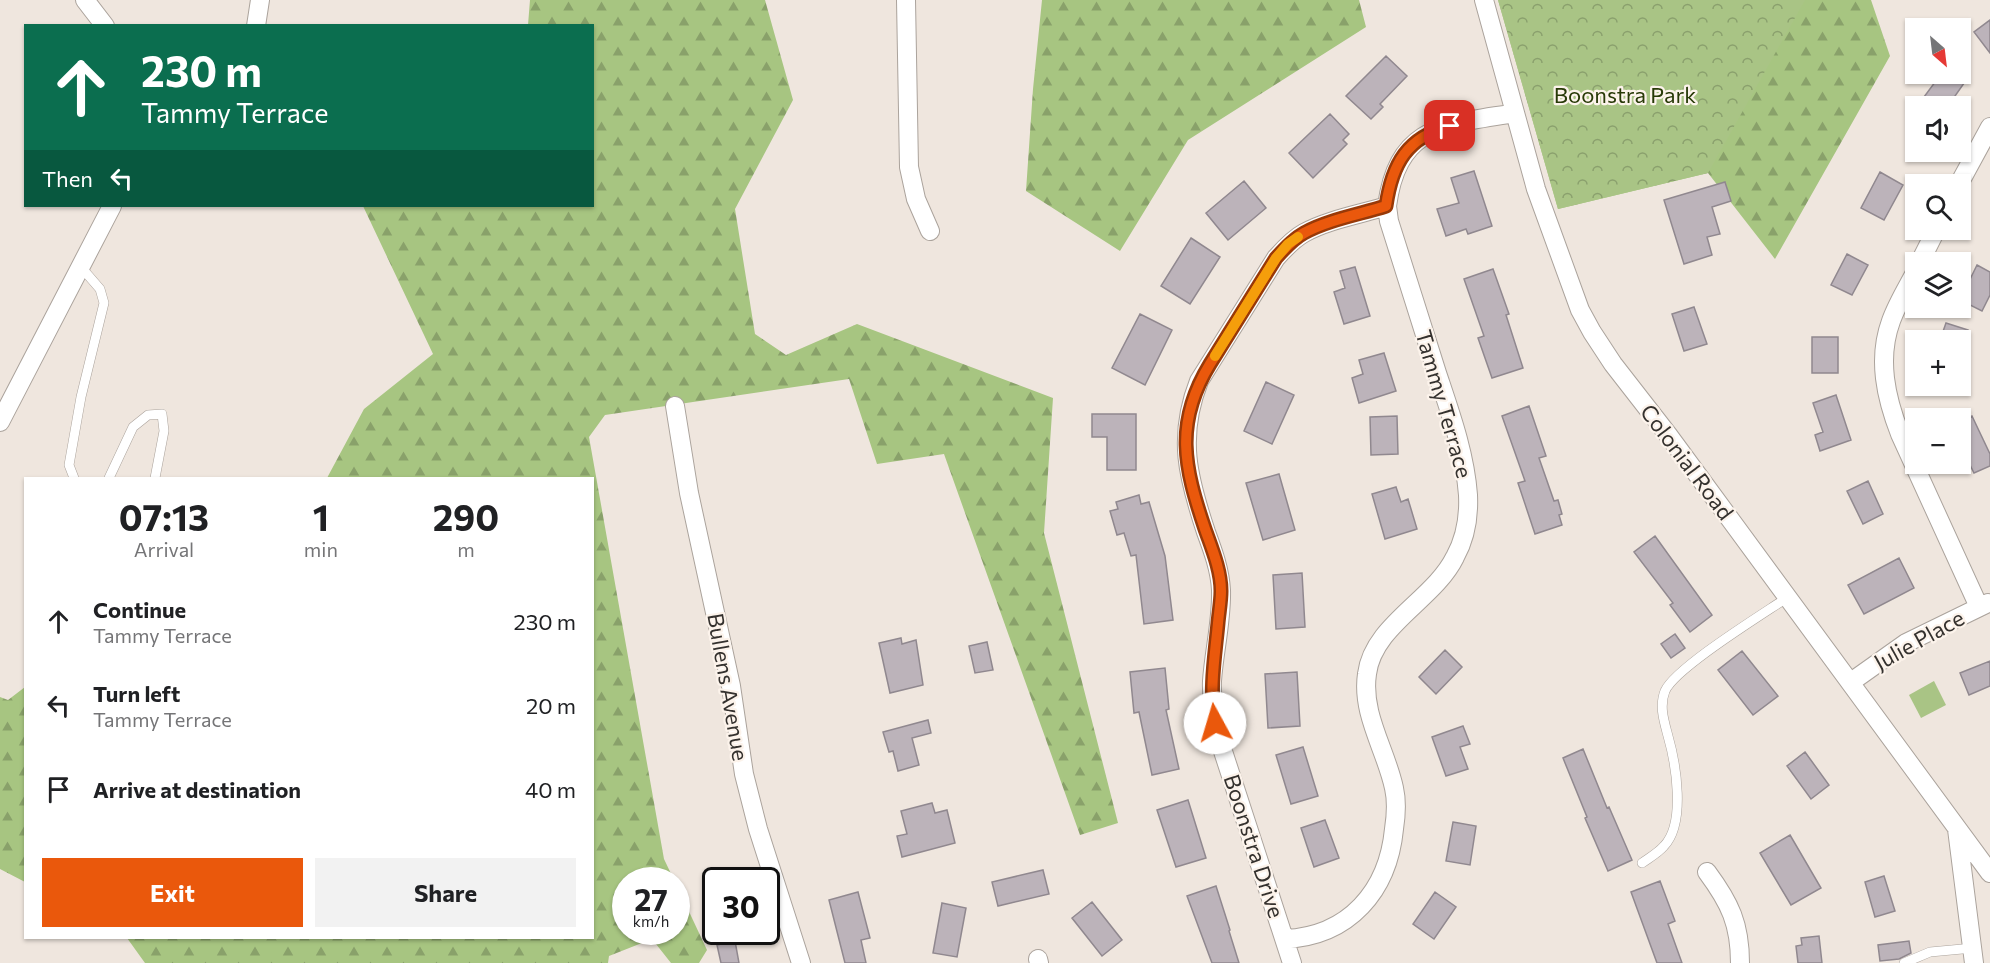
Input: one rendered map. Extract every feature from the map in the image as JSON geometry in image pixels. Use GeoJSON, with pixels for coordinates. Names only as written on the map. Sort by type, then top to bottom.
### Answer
{"type":"FeatureCollection","features":[{"type":"Feature","properties":{"kind":"street"},"geometry":{"type":"LineString","coordinates":[[85,0],[103,24]]}},
{"type":"Feature","properties":{"kind":"street"},"geometry":{"type":"LineString","coordinates":[[256,24],[260,0]]}},
{"type":"Feature","properties":{"kind":"street"},"geometry":{"type":"LineString","coordinates":[[906,0],[909,167],[916,199],[930,231]]}},
{"type":"Feature","properties":{"kind":"street","name":"Colonial Road"},"geometry":{"type":"LineString","coordinates":[[1484,0],[1536,189],[1580,310],[1592,332],[1613,364],[1851,682],[1990,873]]}},
{"type":"Feature","properties":{"kind":"street","name":"Tammy Terrace"},"geometry":{"type":"LineString","coordinates":[[1285,939],[1314,936],[1347,920],[1363,905],[1376,887],[1386,866],[1393,842],[1394,789],[1370,714],[1366,694],[1367,674],[1371,657],[1379,642],[1445,574],[1456,557],[1466,522],[1468,498],[1466,474],[1455,428],[1389,221],[1386,206],[1389,185],[1396,166],[1419,138],[1435,129],[1515,113]]}},
{"type":"Feature","properties":{"kind":"street"},"geometry":{"type":"LineString","coordinates":[[1964,174],[1990,127]]}},
{"type":"Feature","properties":{"kind":"street","name":"Boonstra Drive"},"geometry":{"type":"LineString","coordinates":[[1292,963],[1218,736],[1213,709],[1212,683],[1221,591],[1218,566],[1188,473],[1185,448],[1187,424],[1191,402],[1199,381],[1276,258],[1288,244],[1304,233],[1386,206]]}},
{"type":"Feature","properties":{"kind":"street"},"geometry":{"type":"LineString","coordinates":[[0,422],[111,207]]}},
{"type":"Feature","properties":{"kind":"street"},"geometry":{"type":"LineString","coordinates":[[1905,293],[1891,321],[1885,342],[1885,387],[1891,411],[1900,434],[1985,605]]}},
{"type":"Feature","properties":{"kind":"street","name":"Bullens Avenue"},"geometry":{"type":"LineString","coordinates":[[675,406],[689,493],[731,686],[744,774],[758,828],[801,963]]}},
{"type":"Feature","properties":{"kind":"street","name":"Julie Place"},"geometry":{"type":"LineString","coordinates":[[1851,682],[1906,643],[1985,605]]}},
{"type":"Feature","properties":{"kind":"street"},"geometry":{"type":"LineString","coordinates":[[1957,827],[1973,956]]}},
{"type":"Feature","properties":{"kind":"street"},"geometry":{"type":"LineString","coordinates":[[1707,872],[1729,903],[1736,925],[1740,963]]}},
{"type":"Feature","properties":{"kind":"lane"},"geometry":{"type":"LineString","coordinates":[[74,477],[69,465],[81,397],[104,303],[100,290],[81,267]]}},
{"type":"Feature","properties":{"kind":"lane"},"geometry":{"type":"LineString","coordinates":[[109,477],[133,427],[148,415],[162,414],[164,431],[155,477]]}},
{"type":"Feature","properties":{"kind":"lane"},"geometry":{"type":"LineString","coordinates":[[1642,863],[1665,846],[1674,826],[1678,792],[1675,759],[1662,710],[1665,690],[1684,669],[1788,597]]}},
{"type":"Feature","properties":{"kind":"lane"},"geometry":{"type":"LineString","coordinates":[[1904,963],[1930,952],[1973,956]]}},
{"type":"Feature","properties":{"kind":"green space"},"geometry":{"type":"Polygon","coordinates":[[[530,0],[765,0],[793,100],[735,209],[755,334],[786,355],[857,324],[1053,398],[1044,533],[1118,823],[1080,835],[944,454],[877,464],[849,379],[605,415],[589,437],[664,859],[668,867],[612,867],[612,945],[637,945],[609,956],[608,963],[145,963],[128,939],[594,939],[594,477],[328,477],[364,409],[433,354],[363,207],[594,207],[594,24],[528,24],[530,0]]]}},
{"type":"Feature","properties":{"kind":"green space"},"geometry":{"type":"Polygon","coordinates":[[[1042,0],[1359,0],[1366,27],[1188,140],[1120,251],[1026,191],[1042,0]]]}},
{"type":"Feature","properties":{"kind":"green space","name":"Boonstra Park"},"geometry":{"type":"Polygon","coordinates":[[[1498,0],[1871,0],[1890,56],[1775,259],[1708,173],[1558,209],[1498,0]]]}},
{"type":"Feature","properties":{"kind":"green space","name":"Boonstra Park"},"geometry":{"type":"Polygon","coordinates":[[[1498,0],[1805,0],[1708,173],[1558,209],[1498,0]]]}},
{"type":"Feature","properties":{"kind":"green space"},"geometry":{"type":"Polygon","coordinates":[[[1934,681],[1946,705],[1921,718],[1909,695],[1934,681]]]}},
{"type":"Feature","properties":{"kind":"green space"},"geometry":{"type":"Polygon","coordinates":[[[24,688],[24,881],[0,869],[0,697],[8,700],[24,688]]]}},
{"type":"Feature","properties":{"kind":"green space"},"geometry":{"type":"Polygon","coordinates":[[[690,914],[702,939],[702,945],[705,945],[707,950],[699,963],[671,963],[657,945],[690,945],[690,914]]]}},
{"type":"Feature","properties":{"kind":"building"},"geometry":{"type":"Polygon","coordinates":[[[1990,20],[1990,53],[1974,32],[1990,20]]]}},
{"type":"Feature","properties":{"kind":"building"},"geometry":{"type":"Polygon","coordinates":[[[1386,56],[1407,76],[1380,104],[1383,107],[1371,119],[1346,96],[1386,56]]]}},
{"type":"Feature","properties":{"kind":"building"},"geometry":{"type":"Polygon","coordinates":[[[1934,84],[1963,84],[1955,96],[1925,96],[1934,84]]]}},
{"type":"Feature","properties":{"kind":"building"},"geometry":{"type":"Polygon","coordinates":[[[1330,114],[1349,134],[1343,140],[1347,144],[1313,178],[1289,153],[1330,114]]]}},
{"type":"Feature","properties":{"kind":"building"},"geometry":{"type":"Polygon","coordinates":[[[1474,171],[1492,226],[1468,234],[1466,229],[1446,236],[1437,209],[1459,203],[1451,178],[1474,171]]]}},
{"type":"Feature","properties":{"kind":"building"},"geometry":{"type":"Polygon","coordinates":[[[1880,172],[1903,185],[1884,220],[1861,208],[1880,172]]]}},
{"type":"Feature","properties":{"kind":"building"},"geometry":{"type":"Polygon","coordinates":[[[1244,181],[1266,208],[1228,240],[1206,213],[1244,181]]]}},
{"type":"Feature","properties":{"kind":"building"},"geometry":{"type":"Polygon","coordinates":[[[1725,182],[1731,201],[1712,207],[1720,234],[1707,237],[1712,255],[1684,264],[1664,200],[1725,182]]]}},
{"type":"Feature","properties":{"kind":"building"},"geometry":{"type":"Polygon","coordinates":[[[1191,238],[1220,257],[1190,304],[1161,286],[1191,238]]]}},
{"type":"Feature","properties":{"kind":"building"},"geometry":{"type":"Polygon","coordinates":[[[1847,254],[1868,265],[1852,295],[1831,285],[1847,254]]]}},
{"type":"Feature","properties":{"kind":"building"},"geometry":{"type":"Polygon","coordinates":[[[1977,265],[1990,272],[1990,295],[1982,311],[1971,306],[1971,277],[1977,265]]]}},
{"type":"Feature","properties":{"kind":"building"},"geometry":{"type":"Polygon","coordinates":[[[1355,267],[1370,316],[1344,324],[1334,292],[1345,288],[1340,271],[1355,267]]]}},
{"type":"Feature","properties":{"kind":"building"},"geometry":{"type":"Polygon","coordinates":[[[1493,269],[1509,314],[1506,315],[1523,368],[1492,378],[1478,338],[1484,336],[1464,279],[1493,269]]]}},
{"type":"Feature","properties":{"kind":"building"},"geometry":{"type":"Polygon","coordinates":[[[1694,307],[1707,344],[1684,351],[1672,314],[1694,307]]]}},
{"type":"Feature","properties":{"kind":"building"},"geometry":{"type":"Polygon","coordinates":[[[1140,314],[1172,330],[1145,385],[1112,368],[1140,314]]]}},
{"type":"Feature","properties":{"kind":"building"},"geometry":{"type":"Polygon","coordinates":[[[1946,323],[1968,330],[1944,330],[1946,323]]]}},
{"type":"Feature","properties":{"kind":"building"},"geometry":{"type":"Polygon","coordinates":[[[1812,337],[1838,337],[1838,373],[1812,373],[1812,337]]]}},
{"type":"Feature","properties":{"kind":"building"},"geometry":{"type":"Polygon","coordinates":[[[1384,353],[1396,391],[1359,403],[1352,378],[1363,374],[1359,360],[1384,353]]]}},
{"type":"Feature","properties":{"kind":"building"},"geometry":{"type":"Polygon","coordinates":[[[1266,382],[1294,395],[1272,444],[1244,431],[1266,382]]]}},
{"type":"Feature","properties":{"kind":"building"},"geometry":{"type":"Polygon","coordinates":[[[1836,395],[1851,440],[1820,451],[1815,435],[1823,432],[1813,403],[1836,395]]]}},
{"type":"Feature","properties":{"kind":"building"},"geometry":{"type":"Polygon","coordinates":[[[1529,406],[1546,456],[1539,458],[1554,501],[1558,500],[1562,514],[1559,515],[1562,525],[1535,534],[1518,483],[1525,481],[1502,416],[1529,406]]]}},
{"type":"Feature","properties":{"kind":"building"},"geometry":{"type":"Polygon","coordinates":[[[1092,414],[1136,414],[1136,470],[1107,470],[1107,437],[1092,437],[1092,414]]]}},
{"type":"Feature","properties":{"kind":"building"},"geometry":{"type":"Polygon","coordinates":[[[1397,416],[1398,454],[1371,455],[1370,417],[1397,416]]]}},
{"type":"Feature","properties":{"kind":"building"},"geometry":{"type":"Polygon","coordinates":[[[1971,416],[1990,454],[1990,466],[1974,473],[1971,467],[1971,416]]]}},
{"type":"Feature","properties":{"kind":"building"},"geometry":{"type":"Polygon","coordinates":[[[1279,474],[1295,530],[1263,540],[1246,483],[1279,474]]]}},
{"type":"Feature","properties":{"kind":"building"},"geometry":{"type":"Polygon","coordinates":[[[1868,481],[1883,514],[1863,524],[1847,491],[1868,481]]]}},
{"type":"Feature","properties":{"kind":"building"},"geometry":{"type":"Polygon","coordinates":[[[1396,487],[1401,502],[1408,499],[1417,529],[1385,539],[1372,494],[1396,487]]]}},
{"type":"Feature","properties":{"kind":"building"},"geometry":{"type":"Polygon","coordinates":[[[1139,495],[1141,504],[1149,502],[1165,556],[1173,620],[1144,624],[1136,555],[1131,556],[1124,533],[1117,535],[1110,511],[1118,509],[1116,502],[1139,495]]]}},
{"type":"Feature","properties":{"kind":"building"},"geometry":{"type":"Polygon","coordinates":[[[1655,536],[1712,615],[1690,632],[1670,605],[1673,603],[1634,552],[1655,536]]]}},
{"type":"Feature","properties":{"kind":"building"},"geometry":{"type":"Polygon","coordinates":[[[1899,558],[1914,588],[1864,614],[1848,585],[1899,558]]]}},
{"type":"Feature","properties":{"kind":"building"},"geometry":{"type":"Polygon","coordinates":[[[1302,573],[1305,627],[1276,629],[1273,575],[1302,573]]]}},
{"type":"Feature","properties":{"kind":"building"},"geometry":{"type":"Polygon","coordinates":[[[1675,634],[1685,648],[1671,658],[1661,644],[1675,634]]]}},
{"type":"Feature","properties":{"kind":"building"},"geometry":{"type":"Polygon","coordinates":[[[901,638],[902,644],[916,640],[923,685],[890,693],[879,643],[901,638]]]}},
{"type":"Feature","properties":{"kind":"building"},"geometry":{"type":"Polygon","coordinates":[[[987,642],[993,670],[975,673],[969,646],[987,642]]]}},
{"type":"Feature","properties":{"kind":"building"},"geometry":{"type":"Polygon","coordinates":[[[1445,650],[1462,667],[1436,694],[1419,677],[1445,650]]]}},
{"type":"Feature","properties":{"kind":"building"},"geometry":{"type":"Polygon","coordinates":[[[1742,651],[1778,696],[1753,715],[1718,670],[1742,651]]]}},
{"type":"Feature","properties":{"kind":"building"},"geometry":{"type":"Polygon","coordinates":[[[1990,661],[1990,686],[1969,695],[1960,673],[1990,661]]]}},
{"type":"Feature","properties":{"kind":"building"},"geometry":{"type":"Polygon","coordinates":[[[1165,668],[1169,709],[1166,710],[1179,769],[1152,775],[1139,712],[1134,713],[1130,672],[1165,668]]]}},
{"type":"Feature","properties":{"kind":"building"},"geometry":{"type":"Polygon","coordinates":[[[1297,672],[1300,726],[1268,728],[1265,674],[1297,672]]]}},
{"type":"Feature","properties":{"kind":"building"},"geometry":{"type":"Polygon","coordinates":[[[928,720],[931,733],[912,738],[919,765],[898,771],[893,751],[889,752],[883,732],[928,720]]]}},
{"type":"Feature","properties":{"kind":"building"},"geometry":{"type":"Polygon","coordinates":[[[1463,726],[1470,744],[1460,747],[1468,769],[1446,776],[1432,737],[1463,726]]]}},
{"type":"Feature","properties":{"kind":"building"},"geometry":{"type":"Polygon","coordinates":[[[1303,747],[1318,796],[1291,804],[1276,755],[1303,747]]]}},
{"type":"Feature","properties":{"kind":"building"},"geometry":{"type":"Polygon","coordinates":[[[1583,749],[1607,808],[1609,807],[1632,860],[1608,871],[1563,758],[1583,749]]]}},
{"type":"Feature","properties":{"kind":"building"},"geometry":{"type":"Polygon","coordinates":[[[1805,752],[1829,785],[1811,799],[1787,766],[1805,752]]]}},
{"type":"Feature","properties":{"kind":"building"},"geometry":{"type":"Polygon","coordinates":[[[1188,800],[1206,858],[1176,867],[1157,810],[1188,800]]]}},
{"type":"Feature","properties":{"kind":"building"},"geometry":{"type":"Polygon","coordinates":[[[932,803],[935,813],[947,810],[955,843],[902,857],[897,836],[907,834],[901,811],[932,803]]]}},
{"type":"Feature","properties":{"kind":"building"},"geometry":{"type":"Polygon","coordinates":[[[1325,820],[1339,858],[1314,867],[1301,828],[1325,820]]]}},
{"type":"Feature","properties":{"kind":"building"},"geometry":{"type":"Polygon","coordinates":[[[1453,822],[1476,826],[1470,865],[1446,861],[1453,822]]]}},
{"type":"Feature","properties":{"kind":"building"},"geometry":{"type":"Polygon","coordinates":[[[1790,835],[1821,888],[1791,905],[1760,853],[1790,835]]]}},
{"type":"Feature","properties":{"kind":"building"},"geometry":{"type":"Polygon","coordinates":[[[1043,870],[1049,894],[998,906],[992,882],[1043,870]]]}},
{"type":"Feature","properties":{"kind":"building"},"geometry":{"type":"Polygon","coordinates":[[[1884,876],[1895,911],[1875,917],[1865,882],[1884,876]]]}},
{"type":"Feature","properties":{"kind":"building"},"geometry":{"type":"Polygon","coordinates":[[[1660,881],[1675,921],[1668,924],[1682,963],[1657,963],[1631,892],[1660,881]]]}},
{"type":"Feature","properties":{"kind":"building"},"geometry":{"type":"Polygon","coordinates":[[[1216,886],[1239,963],[1212,963],[1187,896],[1216,886]]]}},
{"type":"Feature","properties":{"kind":"building"},"geometry":{"type":"Polygon","coordinates":[[[858,892],[870,938],[861,940],[866,963],[845,963],[829,900],[858,892]]]}},
{"type":"Feature","properties":{"kind":"building"},"geometry":{"type":"Polygon","coordinates":[[[1435,892],[1456,907],[1434,939],[1413,924],[1435,892]]]}},
{"type":"Feature","properties":{"kind":"building"},"geometry":{"type":"Polygon","coordinates":[[[1092,902],[1122,940],[1102,956],[1072,918],[1092,902]]]}},
{"type":"Feature","properties":{"kind":"building"},"geometry":{"type":"Polygon","coordinates":[[[942,903],[966,908],[957,957],[933,953],[942,903]]]}},
{"type":"Feature","properties":{"kind":"building"},"geometry":{"type":"Polygon","coordinates":[[[1819,936],[1822,963],[1798,963],[1796,946],[1802,945],[1801,938],[1819,936]]]}},
{"type":"Feature","properties":{"kind":"building"},"geometry":{"type":"Polygon","coordinates":[[[1909,941],[1911,953],[1899,959],[1880,961],[1878,945],[1909,941]]]}},
{"type":"Feature","properties":{"kind":"building"},"geometry":{"type":"Polygon","coordinates":[[[717,945],[736,945],[739,963],[721,963],[717,945]]]}},
{"type":"Feature","properties":{"kind":"slow traffic"},"geometry":{"type":"LineString","coordinates":[[1215,356],[1276,258],[1288,244],[1298,237]]}},
{"type":"Feature","properties":{"kind":"route"},"geometry":{"type":"LineString","coordinates":[[1215,723],[1212,683],[1221,591],[1218,566],[1194,498],[1185,448],[1191,402],[1199,381],[1276,258],[1288,244],[1315,228],[1386,206],[1389,185],[1396,166],[1406,151],[1419,138],[1435,129],[1450,126]]}}]}
